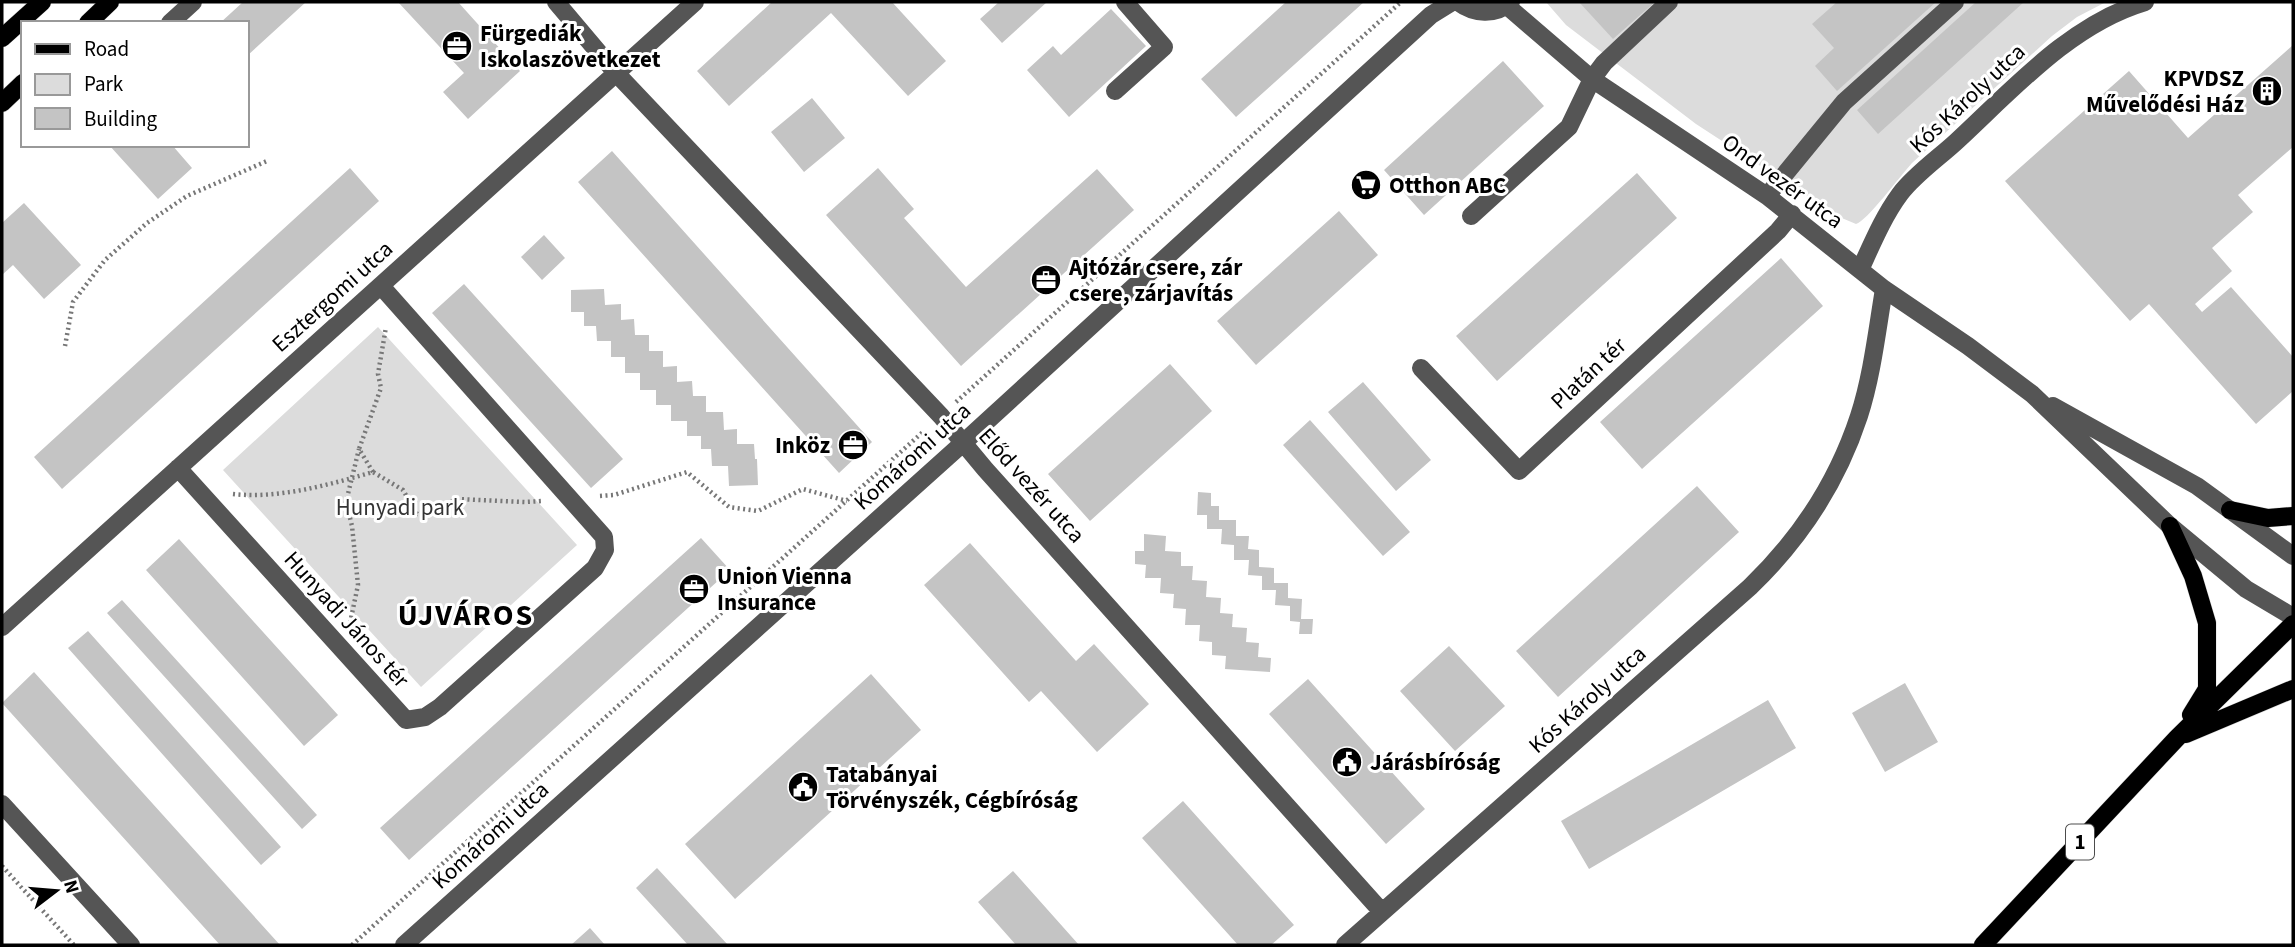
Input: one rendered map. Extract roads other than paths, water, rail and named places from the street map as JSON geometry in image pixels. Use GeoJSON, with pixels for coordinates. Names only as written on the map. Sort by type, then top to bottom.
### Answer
{"type":"FeatureCollection","features":[{"type":"Feature","properties":{"kind":"main road"},"geometry":{"type":"LineString","coordinates":[[2,38],[42,2]]}},
{"type":"Feature","properties":{"kind":"main road"},"geometry":{"type":"LineString","coordinates":[[90,21],[110,2]]}},
{"type":"Feature","properties":{"kind":"main road"},"geometry":{"type":"LineString","coordinates":[[2,103],[21,85]]}},
{"type":"Feature","properties":{"kind":"main road"},"geometry":{"type":"LineString","coordinates":[[2230,510],[2268,518],[2293,516]]}},
{"type":"Feature","properties":{"kind":"main road"},"geometry":{"type":"LineString","coordinates":[[2169,526],[2193,576],[2207,623],[2207,689],[2177,738]]}},
{"type":"Feature","properties":{"kind":"main road","name":"1"},"geometry":{"type":"LineString","coordinates":[[1992,942],[2177,738],[2293,624]]}},
{"type":"Feature","properties":{"kind":"main road"},"geometry":{"type":"LineString","coordinates":[[2177,738],[2293,689]]}},
{"type":"Feature","properties":{"kind":"street"},"geometry":{"type":"LineString","coordinates":[[172,21],[193,2]]}},
{"type":"Feature","properties":{"kind":"street","name":"Előd vezér utca"},"geometry":{"type":"LineString","coordinates":[[556,2],[616,73],[945,412],[963,443],[1381,912]]}},
{"type":"Feature","properties":{"kind":"street","name":"Esztergomi utca"},"geometry":{"type":"LineString","coordinates":[[2,627],[178,468],[386,292],[616,73],[695,2]]}},
{"type":"Feature","properties":{"kind":"street"},"geometry":{"type":"LineString","coordinates":[[1115,91],[1164,47],[1125,2]]}},
{"type":"Feature","properties":{"kind":"street","name":"Komáromi utca"},"geometry":{"type":"LineString","coordinates":[[404,945],[963,443],[1431,15],[1452,2]]}},
{"type":"Feature","properties":{"kind":"street"},"geometry":{"type":"LineString","coordinates":[[1458,2],[1479,12],[1493,12],[1509,4]]}},
{"type":"Feature","properties":{"kind":"street"},"geometry":{"type":"LineString","coordinates":[[1471,216],[1569,127],[1592,79],[1618,48],[1669,2]]}},
{"type":"Feature","properties":{"kind":"street"},"geometry":{"type":"LineString","coordinates":[[1767,197],[1844,102],[1955,2]]}},
{"type":"Feature","properties":{"kind":"street","name":"Kós Károly utca"},"geometry":{"type":"LineString","coordinates":[[1860,270],[1879,227],[1901,193],[2040,63],[2095,24],[2145,2]]}},
{"type":"Feature","properties":{"kind":"street","name":"Ond vezér utca"},"geometry":{"type":"LineString","coordinates":[[1509,4],[1592,79],[1792,214],[1884,289],[1968,346],[2032,394]]}},
{"type":"Feature","properties":{"kind":"street","name":"Platán tér"},"geometry":{"type":"LineString","coordinates":[[1421,368],[1519,471],[1792,214]]}},
{"type":"Feature","properties":{"kind":"street","name":"Kós Károly utca"},"geometry":{"type":"LineString","coordinates":[[1345,945],[1750,587],[1799,533],[1819,506],[1837,472],[1860,415],[1884,289]]}},
{"type":"Feature","properties":{"kind":"street","name":"Hunyadi János tér"},"geometry":{"type":"LineString","coordinates":[[178,468],[406,720],[425,717],[440,707],[595,568],[605,550],[604,537],[386,292]]}},
{"type":"Feature","properties":{"kind":"street"},"geometry":{"type":"LineString","coordinates":[[2032,394],[2197,486],[2293,556]]}},
{"type":"Feature","properties":{"kind":"street"},"geometry":{"type":"LineString","coordinates":[[2032,394],[2169,526],[2246,589],[2293,617]]}},
{"type":"Feature","properties":{"kind":"street"},"geometry":{"type":"LineString","coordinates":[[2,804],[131,945]]}},
{"type":"Feature","properties":{"kind":"place","name":"Fürgediák Iskolaszövetkezet"},"geometry":{"type":"Point","coordinates":[457,46]}},
{"type":"Feature","properties":{"kind":"place","name":"KPVDSZ Művelődési Ház"},"geometry":{"type":"Point","coordinates":[2267,91]}},
{"type":"Feature","properties":{"kind":"place","name":"Otthon ABC"},"geometry":{"type":"Point","coordinates":[1366,185]}},
{"type":"Feature","properties":{"kind":"place","name":"Ajtózár csere, zár csere, zárjavítás"},"geometry":{"type":"Point","coordinates":[1046,280]}},
{"type":"Feature","properties":{"kind":"place","name":"Inköz"},"geometry":{"type":"Point","coordinates":[853,445]}},
{"type":"Feature","properties":{"kind":"place","name":"Union Vienna Insurance"},"geometry":{"type":"Point","coordinates":[694,589]}},
{"type":"Feature","properties":{"kind":"place","name":"Járásbíróság"},"geometry":{"type":"Point","coordinates":[1347,762]}},
{"type":"Feature","properties":{"kind":"place","name":"Tatabányai Törvényszék, Cégbíróság"},"geometry":{"type":"Point","coordinates":[803,787]}},
{"type":"Feature","properties":{"kind":"district","name":"ÚJVÁROS"},"geometry":{"type":"Point","coordinates":[466,615]}},
{"type":"Feature","properties":{"kind":"park label","name":"Hunyadi park"},"geometry":{"type":"Point","coordinates":[400,507]}}]}
